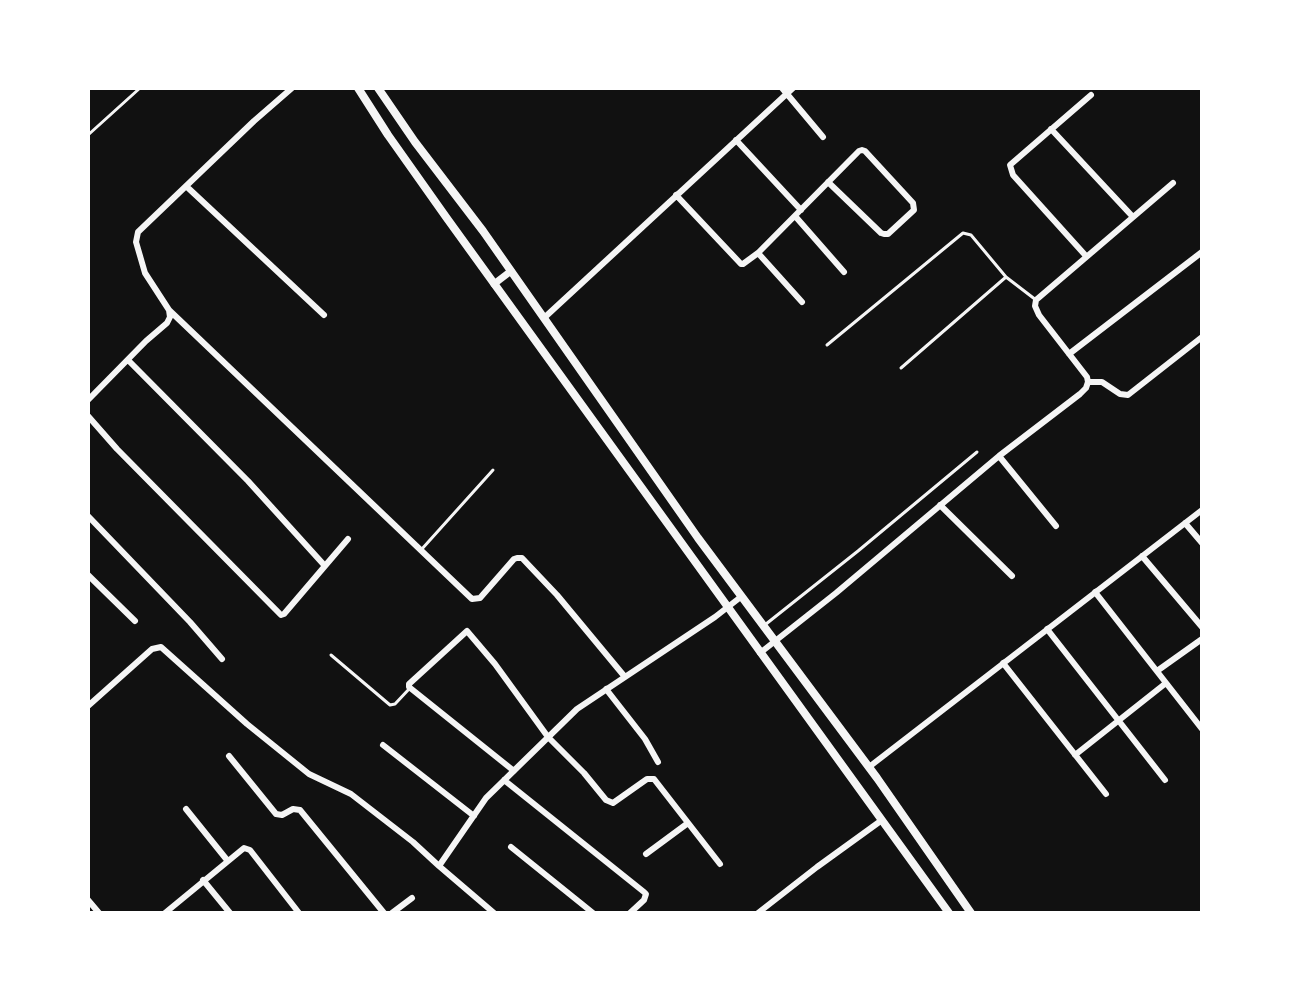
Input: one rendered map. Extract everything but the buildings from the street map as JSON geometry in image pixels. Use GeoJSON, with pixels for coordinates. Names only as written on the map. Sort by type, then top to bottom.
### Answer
{"type":"FeatureCollection","features":[{"type":"Feature","properties":{"kind":"main road"},"geometry":{"type":"LineString","coordinates":[[358,88],[494,284],[949,913]]}},
{"type":"Feature","properties":{"kind":"main road"},"geometry":{"type":"LineString","coordinates":[[378,88],[483,231],[698,538],[869,767],[971,913]]}},
{"type":"Feature","properties":{"kind":"street"},"geometry":{"type":"LineString","coordinates":[[292,88],[138,232],[136,237],[145,273],[169,310],[474,599],[480,598],[514,559],[522,558],[625,677]]}},
{"type":"Feature","properties":{"kind":"street"},"geometry":{"type":"LineString","coordinates":[[544,318],[787,90],[823,137]]}},
{"type":"Feature","properties":{"kind":"street"},"geometry":{"type":"LineString","coordinates":[[1086,256],[1010,168],[1013,161],[1091,95]]}},
{"type":"Feature","properties":{"kind":"street"},"geometry":{"type":"LineString","coordinates":[[1051,129],[1133,217]]}},
{"type":"Feature","properties":{"kind":"street"},"geometry":{"type":"LineString","coordinates":[[736,140],[844,272]]}},
{"type":"Feature","properties":{"kind":"street"},"geometry":{"type":"LineString","coordinates":[[676,195],[741,264],[747,263],[758,253],[798,213],[828,182],[859,151],[865,151],[913,203],[914,210],[888,234],[884,234],[828,182]]}},
{"type":"Feature","properties":{"kind":"street"},"geometry":{"type":"LineString","coordinates":[[1088,382],[1039,315],[1036,300],[1173,183]]}},
{"type":"Feature","properties":{"kind":"street"},"geometry":{"type":"LineString","coordinates":[[186,186],[324,315]]}},
{"type":"Feature","properties":{"kind":"street"},"geometry":{"type":"LineString","coordinates":[[1069,354],[1202,252]]}},
{"type":"Feature","properties":{"kind":"street"},"geometry":{"type":"LineString","coordinates":[[758,253],[802,302]]}},
{"type":"Feature","properties":{"kind":"street"},"geometry":{"type":"LineString","coordinates":[[494,284],[511,271]]}},
{"type":"Feature","properties":{"kind":"street"},"geometry":{"type":"LineString","coordinates":[[88,400],[167,323],[169,310]]}},
{"type":"Feature","properties":{"kind":"street"},"geometry":{"type":"LineString","coordinates":[[1088,382],[1102,382],[1120,394],[1128,395],[1202,337]]}},
{"type":"Feature","properties":{"kind":"street"},"geometry":{"type":"LineString","coordinates":[[128,360],[248,481],[325,566]]}},
{"type":"Feature","properties":{"kind":"street"},"geometry":{"type":"LineString","coordinates":[[760,653],[999,456],[1080,394],[1088,382]]}},
{"type":"Feature","properties":{"kind":"street"},"geometry":{"type":"LineString","coordinates":[[88,416],[279,614],[284,614],[348,539]]}},
{"type":"Feature","properties":{"kind":"street"},"geometry":{"type":"LineString","coordinates":[[999,456],[1056,526]]}},
{"type":"Feature","properties":{"kind":"street"},"geometry":{"type":"LineString","coordinates":[[940,505],[1012,576]]}},
{"type":"Feature","properties":{"kind":"street"},"geometry":{"type":"LineString","coordinates":[[869,767],[1202,510]]}},
{"type":"Feature","properties":{"kind":"street"},"geometry":{"type":"LineString","coordinates":[[88,516],[222,659]]}},
{"type":"Feature","properties":{"kind":"street"},"geometry":{"type":"LineString","coordinates":[[1185,523],[1202,543]]}},
{"type":"Feature","properties":{"kind":"street"},"geometry":{"type":"LineString","coordinates":[[1142,556],[1202,627]]}},
{"type":"Feature","properties":{"kind":"street"},"geometry":{"type":"LineString","coordinates":[[88,575],[135,621]]}},
{"type":"Feature","properties":{"kind":"street"},"geometry":{"type":"LineString","coordinates":[[1095,592],[1202,729]]}},
{"type":"Feature","properties":{"kind":"street"},"geometry":{"type":"LineString","coordinates":[[439,866],[486,798],[577,709],[742,596]]}},
{"type":"Feature","properties":{"kind":"street"},"geometry":{"type":"LineString","coordinates":[[1047,629],[1165,780]]}},
{"type":"Feature","properties":{"kind":"street"},"geometry":{"type":"LineString","coordinates":[[514,771],[410,688],[409,684],[465,631],[469,631],[548,737],[610,803],[647,779],[654,779],[720,864]]}},
{"type":"Feature","properties":{"kind":"street"},"geometry":{"type":"LineString","coordinates":[[1157,671],[1202,639]]}},
{"type":"Feature","properties":{"kind":"street"},"geometry":{"type":"LineString","coordinates":[[88,706],[152,649],[161,647],[247,724],[309,774],[351,794],[413,842],[494,913]]}},
{"type":"Feature","properties":{"kind":"street"},"geometry":{"type":"LineString","coordinates":[[1003,663],[1106,794]]}},
{"type":"Feature","properties":{"kind":"street"},"geometry":{"type":"LineString","coordinates":[[1075,755],[1166,683]]}},
{"type":"Feature","properties":{"kind":"street"},"geometry":{"type":"LineString","coordinates":[[606,689],[645,739],[658,762]]}},
{"type":"Feature","properties":{"kind":"street"},"geometry":{"type":"LineString","coordinates":[[383,745],[474,816]]}},
{"type":"Feature","properties":{"kind":"street"},"geometry":{"type":"LineString","coordinates":[[229,756],[276,814],[300,810],[384,913]]}},
{"type":"Feature","properties":{"kind":"street"},"geometry":{"type":"LineString","coordinates":[[504,780],[646,894],[630,913]]}},
{"type":"Feature","properties":{"kind":"street"},"geometry":{"type":"LineString","coordinates":[[186,809],[227,860]]}},
{"type":"Feature","properties":{"kind":"street"},"geometry":{"type":"LineString","coordinates":[[758,913],[882,820]]}},
{"type":"Feature","properties":{"kind":"street"},"geometry":{"type":"LineString","coordinates":[[646,854],[688,823]]}},
{"type":"Feature","properties":{"kind":"street"},"geometry":{"type":"LineString","coordinates":[[511,847],[593,913]]}},
{"type":"Feature","properties":{"kind":"street"},"geometry":{"type":"LineString","coordinates":[[165,913],[244,848],[250,850],[299,913]]}},
{"type":"Feature","properties":{"kind":"street"},"geometry":{"type":"LineString","coordinates":[[203,880],[230,913]]}},
{"type":"Feature","properties":{"kind":"street"},"geometry":{"type":"LineString","coordinates":[[392,913],[412,898]]}},
{"type":"Feature","properties":{"kind":"street"},"geometry":{"type":"LineString","coordinates":[[88,900],[99,913]]}},
{"type":"Feature","properties":{"kind":"lane"},"geometry":{"type":"LineString","coordinates":[[88,135],[140,88]]}},
{"type":"Feature","properties":{"kind":"lane"},"geometry":{"type":"LineString","coordinates":[[827,345],[963,233],[971,235],[1006,277],[1036,300]]}},
{"type":"Feature","properties":{"kind":"lane"},"geometry":{"type":"LineString","coordinates":[[901,368],[1006,277]]}},
{"type":"Feature","properties":{"kind":"lane"},"geometry":{"type":"LineString","coordinates":[[764,626],[977,452]]}},
{"type":"Feature","properties":{"kind":"lane"},"geometry":{"type":"LineString","coordinates":[[421,550],[493,470]]}},
{"type":"Feature","properties":{"kind":"lane"},"geometry":{"type":"LineString","coordinates":[[331,655],[390,705],[395,704],[410,688]]}}]}
